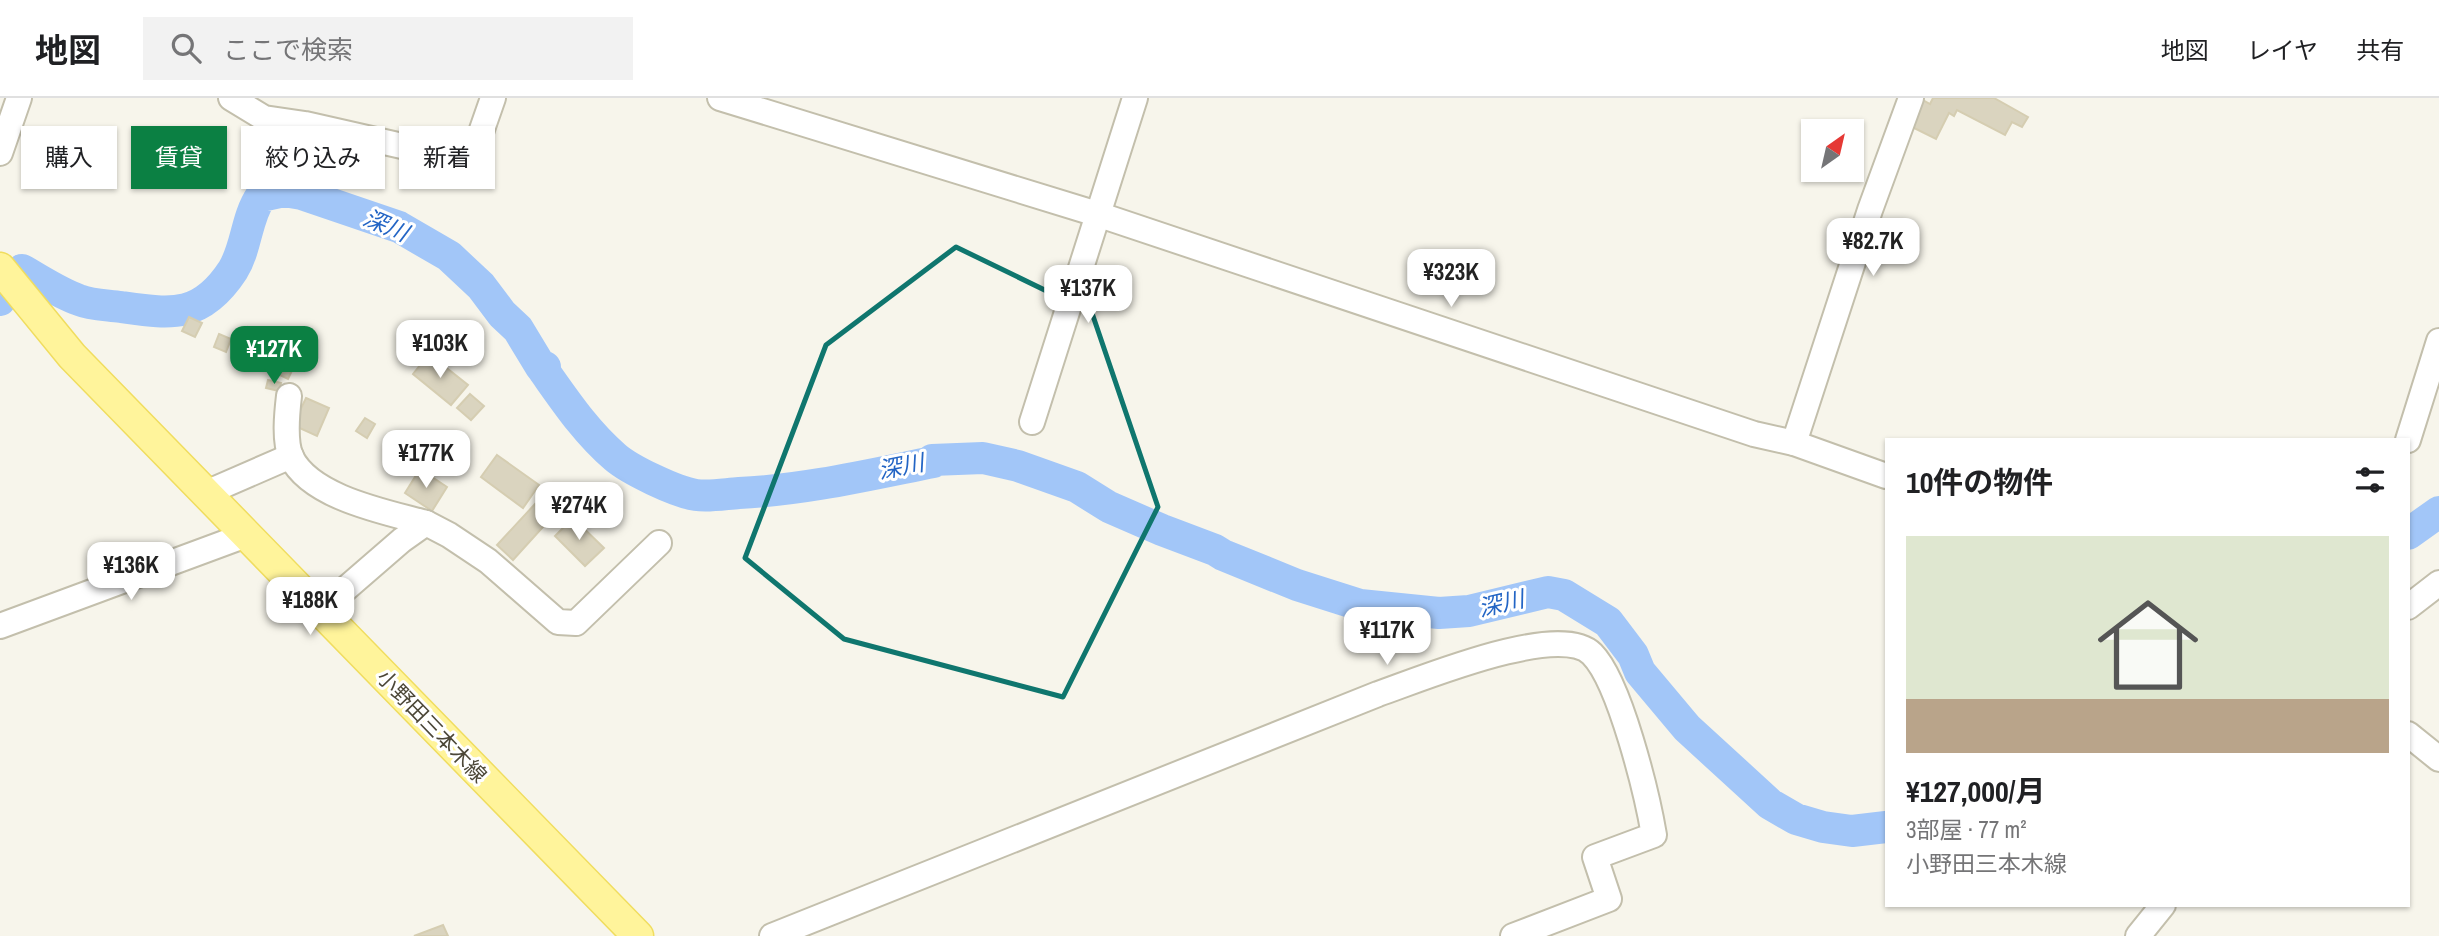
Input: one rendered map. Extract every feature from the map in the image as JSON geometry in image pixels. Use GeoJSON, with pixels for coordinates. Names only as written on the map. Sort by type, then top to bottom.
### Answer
{"type":"FeatureCollection","features":[{"type":"Feature","properties":{"kind":"main road","name":"小野田三本木線"},"geometry":{"type":"LineString","coordinates":[[0,268],[72,356],[638,936]]}},
{"type":"Feature","properties":{"kind":"street"},"geometry":{"type":"LineString","coordinates":[[0,153],[19,98]]}},
{"type":"Feature","properties":{"kind":"street"},"geometry":{"type":"LineString","coordinates":[[231,98],[264,117],[455,158],[468,155],[478,141],[493,98]]}},
{"type":"Feature","properties":{"kind":"street"},"geometry":{"type":"LineString","coordinates":[[720,98],[1097,214],[1755,434],[1794,443],[1885,476]]}},
{"type":"Feature","properties":{"kind":"street"},"geometry":{"type":"LineString","coordinates":[[1032,422],[1135,98]]}},
{"type":"Feature","properties":{"kind":"street"},"geometry":{"type":"LineString","coordinates":[[1794,443],[1870,210],[1911,98]]}},
{"type":"Feature","properties":{"kind":"street"},"geometry":{"type":"LineString","coordinates":[[2409,438],[2439,341]]}},
{"type":"Feature","properties":{"kind":"street"},"geometry":{"type":"LineString","coordinates":[[289,396],[287,424],[291,456],[322,489],[348,500],[426,523],[449,535],[488,561],[558,622],[576,623],[659,543]]}},
{"type":"Feature","properties":{"kind":"street"},"geometry":{"type":"LineString","coordinates":[[206,493],[291,456]]}},
{"type":"Feature","properties":{"kind":"street"},"geometry":{"type":"LineString","coordinates":[[320,611],[402,540],[426,523]]}},
{"type":"Feature","properties":{"kind":"street"},"geometry":{"type":"LineString","coordinates":[[0,626],[246,535]]}},
{"type":"Feature","properties":{"kind":"street"},"geometry":{"type":"LineString","coordinates":[[2410,605],[2439,583]]}},
{"type":"Feature","properties":{"kind":"street"},"geometry":{"type":"LineString","coordinates":[[772,936],[1378,694],[1477,660],[1531,646],[1553,643],[1574,645],[1591,653],[1615,695],[1647,798],[1654,835],[1595,857],[1609,899],[1514,936]]}},
{"type":"Feature","properties":{"kind":"street"},"geometry":{"type":"LineString","coordinates":[[2410,736],[2439,759]]}},
{"type":"Feature","properties":{"kind":"street"},"geometry":{"type":"LineString","coordinates":[[2138,936],[2161,907]]}},
{"type":"Feature","properties":{"kind":"highlighted area"},"geometry":{"type":"Polygon","coordinates":[[[956,247],[1092,313],[1158,507],[1063,697],[844,639],[745,558],[826,345],[956,247]]]}},
{"type":"Feature","properties":{"kind":"building"},"geometry":{"type":"Polygon","coordinates":[[[1933,98],[1994,98],[2028,117],[2022,127],[2012,122],[2005,135],[1957,110],[1954,116],[1949,113],[1936,139],[1908,125],[1921,99],[1930,104],[1933,98]]]}},
{"type":"Feature","properties":{"kind":"building"},"geometry":{"type":"Polygon","coordinates":[[[189,317],[202,323],[195,337],[182,331],[189,317]]]}},
{"type":"Feature","properties":{"kind":"building"},"geometry":{"type":"Polygon","coordinates":[[[248,327],[301,352],[288,379],[236,354],[248,327]]]}},
{"type":"Feature","properties":{"kind":"building"},"geometry":{"type":"Polygon","coordinates":[[[219,334],[231,339],[226,352],[214,347],[219,334]]]}},
{"type":"Feature","properties":{"kind":"building"},"geometry":{"type":"Polygon","coordinates":[[[429,354],[468,385],[451,405],[413,374],[429,354]]]}},
{"type":"Feature","properties":{"kind":"building"},"geometry":{"type":"Polygon","coordinates":[[[268,380],[281,383],[279,391],[266,388],[268,380]]]}},
{"type":"Feature","properties":{"kind":"building"},"geometry":{"type":"Polygon","coordinates":[[[470,394],[484,406],[471,420],[457,408],[470,394]]]}},
{"type":"Feature","properties":{"kind":"building"},"geometry":{"type":"Polygon","coordinates":[[[306,398],[329,408],[317,436],[293,425],[306,398]]]}},
{"type":"Feature","properties":{"kind":"building"},"geometry":{"type":"Polygon","coordinates":[[[365,418],[375,424],[367,438],[356,431],[365,418]]]}},
{"type":"Feature","properties":{"kind":"building"},"geometry":{"type":"Polygon","coordinates":[[[497,455],[539,485],[523,508],[481,477],[497,455]]]}},
{"type":"Feature","properties":{"kind":"building"},"geometry":{"type":"Polygon","coordinates":[[[420,469],[447,487],[432,511],[405,493],[420,469]]]}},
{"type":"Feature","properties":{"kind":"building"},"geometry":{"type":"Polygon","coordinates":[[[535,504],[551,518],[513,560],[497,545],[535,504]]]}},
{"type":"Feature","properties":{"kind":"building"},"geometry":{"type":"Polygon","coordinates":[[[573,518],[604,548],[585,566],[555,536],[573,518]]]}},
{"type":"Feature","properties":{"kind":"building"},"geometry":{"type":"Polygon","coordinates":[[[443,925],[448,936],[414,936],[443,925]]]}},
{"type":"Feature","properties":{"kind":"waterway","name":"深川"},"geometry":{"type":"LineString","coordinates":[[0,300],[22,270],[64,294],[89,303],[156,311],[184,310],[209,297],[233,270],[261,196],[284,191],[302,194],[399,227],[449,256],[481,286],[502,314],[518,329],[541,367],[545,367],[544,371],[552,383],[595,437],[622,462],[666,485],[687,493],[712,496],[788,489],[933,462],[932,460],[983,458],[1018,466],[1077,487],[1109,507],[1162,530],[1297,585],[1360,605],[1439,613],[1469,611],[1548,592],[1564,595],[1608,622],[1633,655],[1640,672],[1687,728],[1770,804],[1796,819],[1823,827],[1852,831],[1885,827]]}},
{"type":"Feature","properties":{"kind":"waterway","name":"深川"},"geometry":{"type":"LineString","coordinates":[[2410,533],[2439,512]]}}]}
